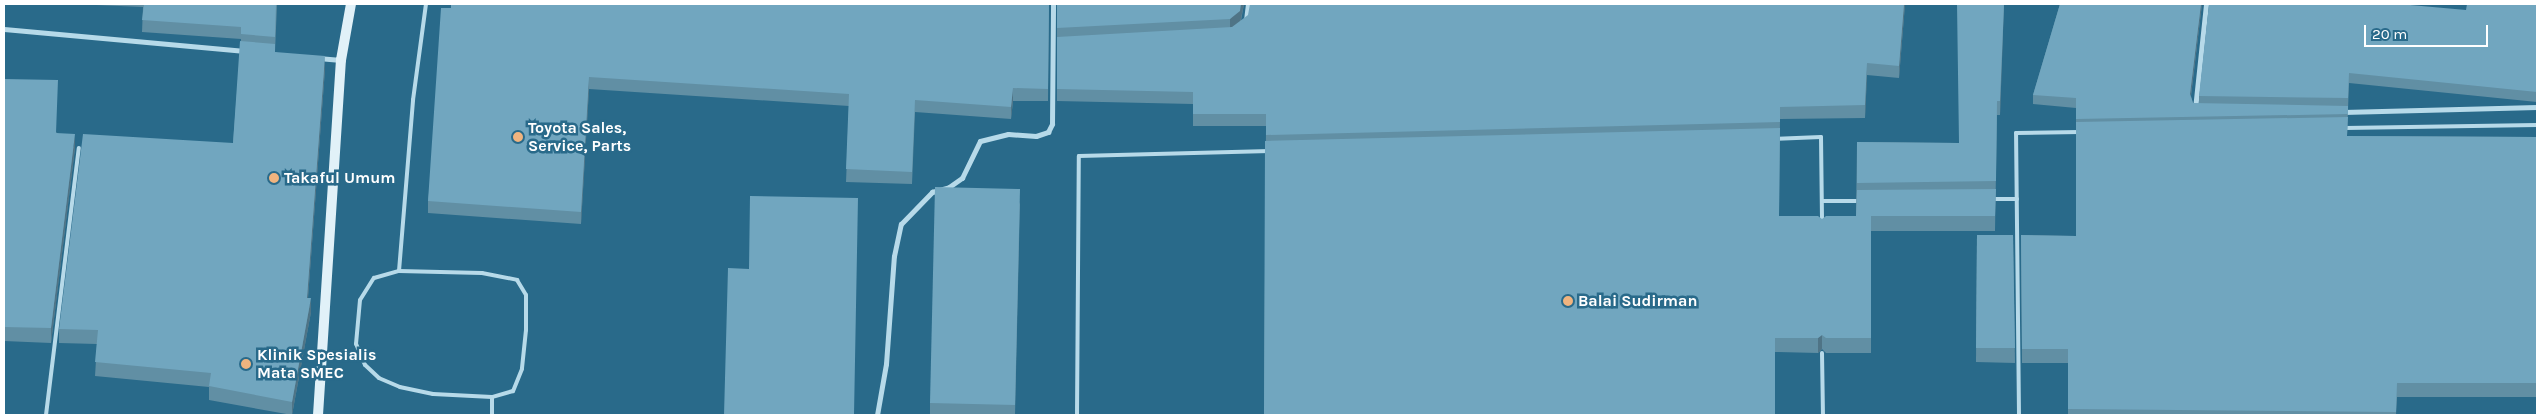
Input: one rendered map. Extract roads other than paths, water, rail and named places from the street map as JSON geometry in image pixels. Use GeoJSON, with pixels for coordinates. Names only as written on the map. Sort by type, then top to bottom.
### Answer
{"type":"FeatureCollection","features":[{"type":"Feature","properties":{"kind":"street"},"geometry":{"type":"LineString","coordinates":[[318,415],[341,60],[351,4]]}},
{"type":"Feature","properties":{"kind":"street"},"geometry":{"type":"LineString","coordinates":[[877,415],[886,364],[894,256],[901,224],[932,192],[949,187],[962,178],[980,141],[1008,134],[1036,136],[1048,132],[1052,124],[1053,4]]}},
{"type":"Feature","properties":{"kind":"street"},"geometry":{"type":"LineString","coordinates":[[1244,26],[1248,4]]}},
{"type":"Feature","properties":{"kind":"street"},"geometry":{"type":"LineString","coordinates":[[2205,111],[2196,110],[2194,104],[2206,4]]}},
{"type":"Feature","properties":{"kind":"street"},"geometry":{"type":"LineString","coordinates":[[4,29],[252,52]]}},
{"type":"Feature","properties":{"kind":"street"},"geometry":{"type":"LineString","coordinates":[[1053,45],[1062,45]]}},
{"type":"Feature","properties":{"kind":"street"},"geometry":{"type":"LineString","coordinates":[[311,57],[341,60]]}},
{"type":"Feature","properties":{"kind":"street"},"geometry":{"type":"LineString","coordinates":[[2332,112],[2537,107]]}},
{"type":"Feature","properties":{"kind":"lane"},"geometry":{"type":"LineString","coordinates":[[398,270],[413,100],[426,4]]}},
{"type":"Feature","properties":{"kind":"lane"},"geometry":{"type":"LineString","coordinates":[[2341,128],[2537,125]]}},
{"type":"Feature","properties":{"kind":"lane"},"geometry":{"type":"LineString","coordinates":[[2019,415],[2016,133],[2085,132]]}},
{"type":"Feature","properties":{"kind":"lane"},"geometry":{"type":"LineString","coordinates":[[1772,139],[1821,137],[1822,230]]}},
{"type":"Feature","properties":{"kind":"lane"},"geometry":{"type":"LineString","coordinates":[[46,415],[79,148]]}},
{"type":"Feature","properties":{"kind":"lane"},"geometry":{"type":"LineString","coordinates":[[1077,415],[1080,156],[1277,151]]}},
{"type":"Feature","properties":{"kind":"lane"},"geometry":{"type":"LineString","coordinates":[[1988,199],[2017,199]]}},
{"type":"Feature","properties":{"kind":"lane"},"geometry":{"type":"LineString","coordinates":[[1822,201],[1871,201]]}},
{"type":"Feature","properties":{"kind":"lane"},"geometry":{"type":"LineString","coordinates":[[398,270],[482,272],[517,280],[526,295],[522,369],[513,391],[492,397],[433,394],[400,387],[379,378],[365,365],[356,344],[360,300],[374,278],[398,270]]}},
{"type":"Feature","properties":{"kind":"lane"},"geometry":{"type":"LineString","coordinates":[[1822,353],[1823,415]]}},
{"type":"Feature","properties":{"kind":"lane"},"geometry":{"type":"LineString","coordinates":[[492,397],[492,415]]}},
{"type":"Feature","properties":{"kind":"place","name":"Toyota Sales, Service, Parts"},"geometry":{"type":"Point","coordinates":[518,137]}},
{"type":"Feature","properties":{"kind":"place","name":"Takaful Umum"},"geometry":{"type":"Point","coordinates":[274,178]}},
{"type":"Feature","properties":{"kind":"place","name":"Balai Sudirman"},"geometry":{"type":"Point","coordinates":[1568,301]}},
{"type":"Feature","properties":{"kind":"place","name":"Klinik Spesialis Mata SMEC"},"geometry":{"type":"Point","coordinates":[246,364]}}]}
